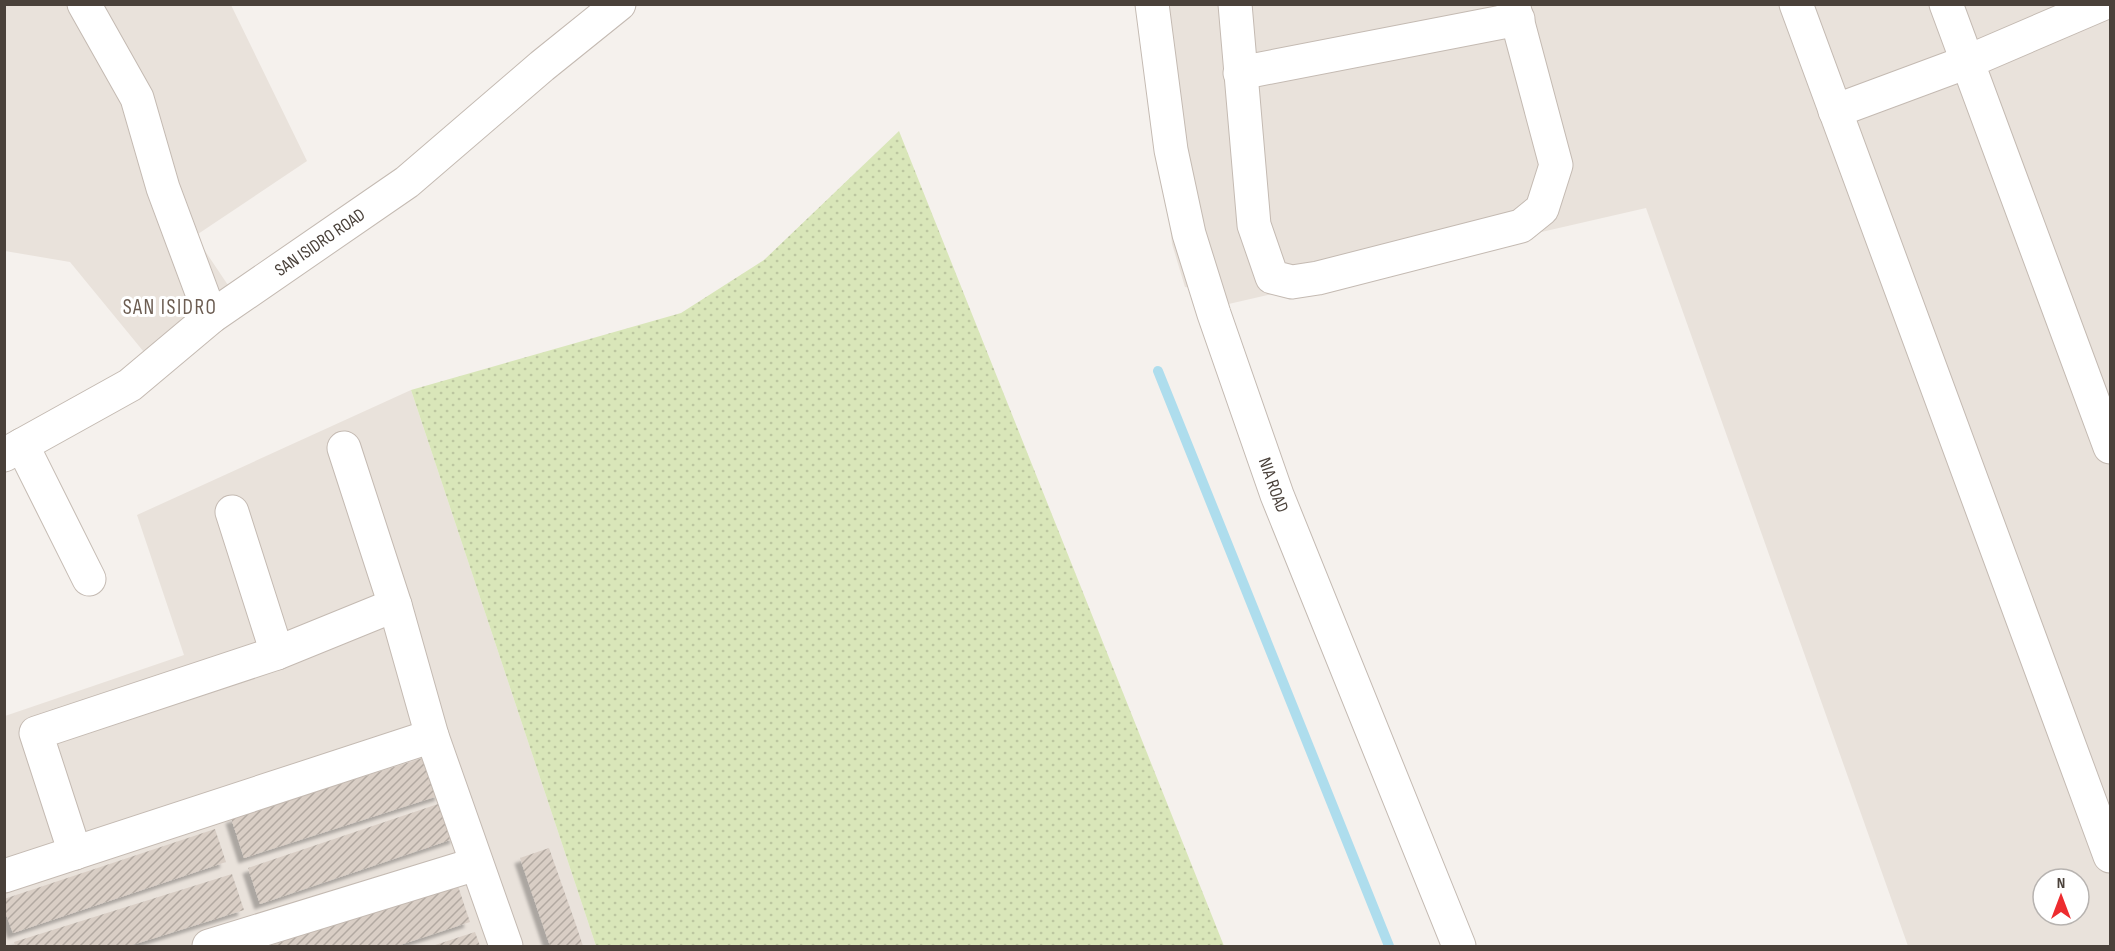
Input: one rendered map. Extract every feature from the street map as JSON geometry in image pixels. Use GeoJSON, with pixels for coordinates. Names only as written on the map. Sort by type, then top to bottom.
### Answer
{"type":"FeatureCollection","features":[{"type":"Feature","properties":{"kind":"street"},"geometry":{"type":"LineString","coordinates":[[84,4],[137,98],[163,188],[211,317]]}},
{"type":"Feature","properties":{"kind":"street","name":"SAN ISIDRO ROAD"},"geometry":{"type":"LineString","coordinates":[[14,450],[130,385],[211,317],[408,183],[542,66],[619,4]]}},
{"type":"Feature","properties":{"kind":"street","name":"NIA ROAD"},"geometry":{"type":"LineString","coordinates":[[1152,4],[1173,160],[1189,234],[1214,314],[1277,495],[1459,946]]}},
{"type":"Feature","properties":{"kind":"street"},"geometry":{"type":"LineString","coordinates":[[1235,4],[1240,73],[1254,225],[1272,277],[1292,282],[1318,278],[1521,226],[1542,209],[1556,165],[1515,12],[1240,73]]}},
{"type":"Feature","properties":{"kind":"street"},"geometry":{"type":"LineString","coordinates":[[1796,4],[2110,856]]}},
{"type":"Feature","properties":{"kind":"street"},"geometry":{"type":"LineString","coordinates":[[1946,4],[2110,447]]}},
{"type":"Feature","properties":{"kind":"street"},"geometry":{"type":"LineString","coordinates":[[1835,111],[1968,62],[2102,4],[2110,28]]}},
{"type":"Feature","properties":{"kind":"street"},"geometry":{"type":"LineString","coordinates":[[344,448],[395,605],[432,736],[506,946]]}},
{"type":"Feature","properties":{"kind":"street"},"geometry":{"type":"LineString","coordinates":[[14,450],[89,579]]}},
{"type":"Feature","properties":{"kind":"street"},"geometry":{"type":"LineString","coordinates":[[232,512],[277,653]]}},
{"type":"Feature","properties":{"kind":"street"},"geometry":{"type":"LineString","coordinates":[[75,853],[36,733],[277,653],[395,605]]}},
{"type":"Feature","properties":{"kind":"street"},"geometry":{"type":"LineString","coordinates":[[4,876],[432,736]]}},
{"type":"Feature","properties":{"kind":"street"},"geometry":{"type":"LineString","coordinates":[[209,946],[476,864]]}},
{"type":"Feature","properties":{"kind":"shaded area"},"geometry":{"type":"Polygon","coordinates":[[[4,5],[231,5],[307,161],[195,236],[238,300],[148,357],[70,262],[5,251],[4,5]]]}},
{"type":"Feature","properties":{"kind":"shaded area"},"geometry":{"type":"Polygon","coordinates":[[[1147,5],[2110,5],[2110,946],[1908,946],[1646,208],[1207,309],[1204,290],[1185,287],[1172,244],[1147,5]]]}},
{"type":"Feature","properties":{"kind":"shaded area"},"geometry":{"type":"Polygon","coordinates":[[[411,390],[596,946],[5,946],[5,716],[184,655],[137,515],[411,390]]]}},
{"type":"Feature","properties":{"kind":"green space"},"geometry":{"type":"Polygon","coordinates":[[[899,131],[1224,946],[596,946],[411,390],[681,313],[764,260],[899,131]]]}},
{"type":"Feature","properties":{"kind":"building"},"geometry":{"type":"Polygon","coordinates":[[[429,756],[441,795],[244,858],[231,818],[429,756]]]}},
{"type":"Feature","properties":{"kind":"building"},"geometry":{"type":"Polygon","coordinates":[[[444,802],[456,838],[260,904],[248,868],[444,802]]]}},
{"type":"Feature","properties":{"kind":"building"},"geometry":{"type":"Polygon","coordinates":[[[215,829],[226,862],[13,933],[4,909],[4,899],[215,829]]]}},
{"type":"Feature","properties":{"kind":"building"},"geometry":{"type":"Polygon","coordinates":[[[549,848],[583,946],[550,946],[520,858],[549,848]]]}},
{"type":"Feature","properties":{"kind":"building"},"geometry":{"type":"Polygon","coordinates":[[[232,874],[244,910],[129,946],[15,946],[14,942],[232,874]]]}},
{"type":"Feature","properties":{"kind":"building"},"geometry":{"type":"Polygon","coordinates":[[[457,883],[470,922],[397,946],[269,946],[457,883]]]}},
{"type":"Feature","properties":{"kind":"building"},"geometry":{"type":"Polygon","coordinates":[[[475,932],[480,946],[432,946],[475,932]]]}},
{"type":"Feature","properties":{"kind":"waterway"},"geometry":{"type":"LineString","coordinates":[[1158,371],[1389,946]]}},
{"type":"Feature","properties":{"kind":"district","name":"SAN ISIDRO"},"geometry":{"type":"Point","coordinates":[170,307]}}]}
